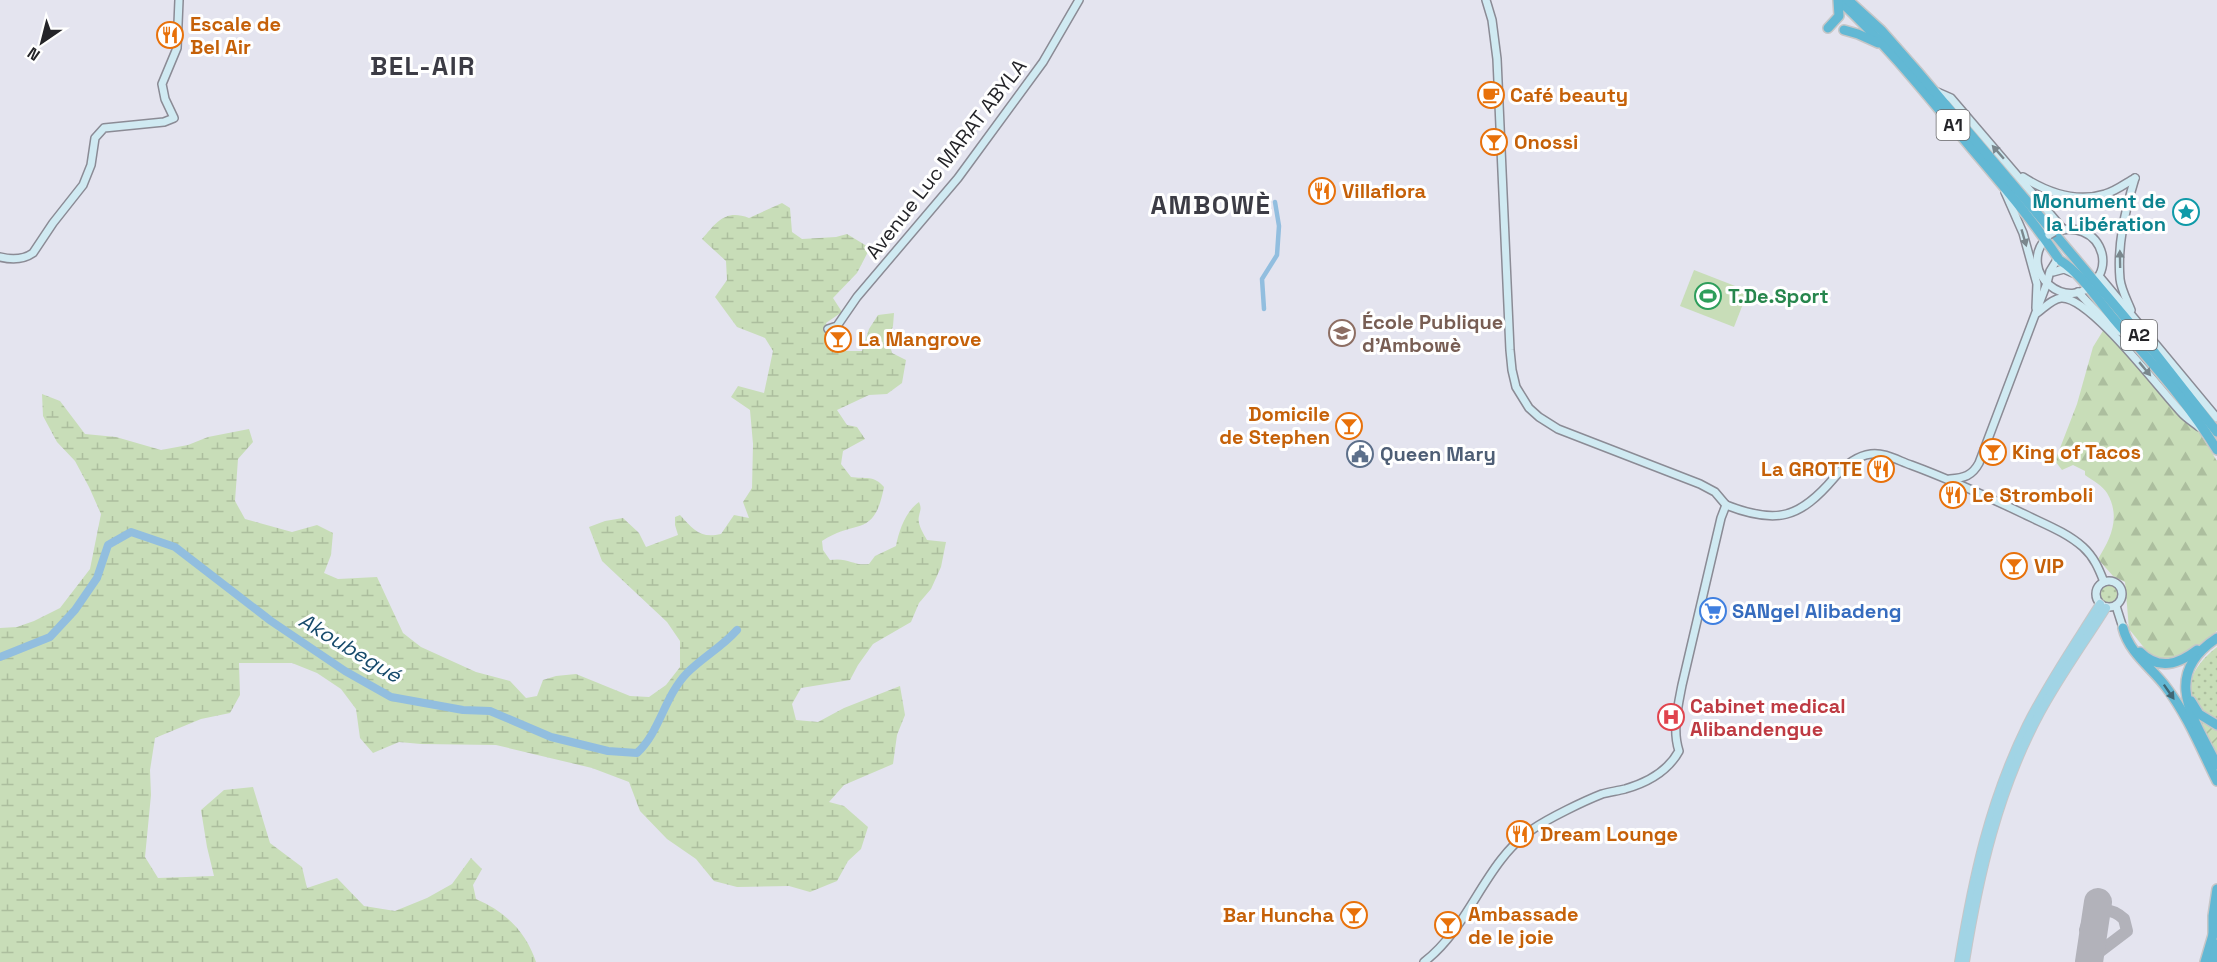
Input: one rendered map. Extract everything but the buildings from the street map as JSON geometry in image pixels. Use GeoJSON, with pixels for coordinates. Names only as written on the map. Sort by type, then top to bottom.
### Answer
{"type":"FeatureCollection","features":[{"type":"Feature","properties":{"kind":"highway"},"geometry":{"type":"LineString","coordinates":[[1828,28],[1839,16],[1838,0]]}},
{"type":"Feature","properties":{"kind":"highway","name":"A1"},"geometry":{"type":"LineString","coordinates":[[1838,0],[2009,179],[2035,225],[2054,235]]}},
{"type":"Feature","properties":{"kind":"highway","name":"A1"},"geometry":{"type":"LineString","coordinates":[[1848,0],[1881,30],[2009,179],[2054,235],[2063,256]]}},
{"type":"Feature","properties":{"kind":"highway"},"geometry":{"type":"LineString","coordinates":[[1844,30],[1883,45]]}},
{"type":"Feature","properties":{"kind":"highway"},"geometry":{"type":"LineString","coordinates":[[2009,179],[2063,256],[2094,282]]}},
{"type":"Feature","properties":{"kind":"highway","name":"A2"},"geometry":{"type":"LineString","coordinates":[[2054,235],[2174,376],[2217,432]]}},
{"type":"Feature","properties":{"kind":"highway","name":"A2"},"geometry":{"type":"LineString","coordinates":[[2063,256],[2075,274],[2094,282],[2128,336],[2205,430],[2217,450]]}},
{"type":"Feature","properties":{"kind":"highway"},"geometry":{"type":"LineString","coordinates":[[2123,628],[2144,656],[2160,663],[2175,664],[2215,641]]}},
{"type":"Feature","properties":{"kind":"highway"},"geometry":{"type":"LineString","coordinates":[[2123,628],[2133,649],[2181,709],[2217,781]]}},
{"type":"Feature","properties":{"kind":"highway"},"geometry":{"type":"LineString","coordinates":[[2215,641],[2195,667],[2190,677],[2189,688],[2191,700],[2197,711],[2206,720],[2217,725]]}},
{"type":"Feature","properties":{"kind":"highway"},"geometry":{"type":"LineString","coordinates":[[2215,641],[2202,650],[2190,665],[2184,690],[2189,709],[2217,765]]}},
{"type":"Feature","properties":{"kind":"highway"},"geometry":{"type":"LineString","coordinates":[[2213,934],[2217,889]]}},
{"type":"Feature","properties":{"kind":"highway"},"geometry":{"type":"LineString","coordinates":[[2205,962],[2217,920]]}},
{"type":"Feature","properties":{"kind":"highway"},"geometry":{"type":"LineString","coordinates":[[2213,962],[2217,944]]}},
{"type":"Feature","properties":{"kind":"main road"},"geometry":{"type":"LineString","coordinates":[[0,257],[14,260],[33,253],[83,184],[98,133],[109,126],[164,122],[174,118],[165,99],[162,84],[177,48],[179,0]]}},
{"type":"Feature","properties":{"kind":"main road","name":"Avenue Luc MARAT ABYLA"},"geometry":{"type":"LineString","coordinates":[[828,328],[837,326],[857,297],[958,178],[1043,62],[1079,0]]}},
{"type":"Feature","properties":{"kind":"main road"},"geometry":{"type":"LineString","coordinates":[[1486,0],[1492,20],[1497,59],[1512,370],[1516,387],[1530,408],[1558,429],[1700,483],[1715,492],[1726,506],[1770,516],[1795,512],[1815,500],[1855,459],[1869,454],[1885,456],[1972,489],[2063,533],[2093,558],[2104,582]]}},
{"type":"Feature","properties":{"kind":"main road"},"geometry":{"type":"LineString","coordinates":[[2035,315],[2037,284],[2009,179],[2036,185],[2059,195],[2085,197],[2107,194],[2135,178],[2126,207],[2120,250],[2120,281],[2132,315]]}},
{"type":"Feature","properties":{"kind":"main road"},"geometry":{"type":"LineString","coordinates":[[2035,225],[2049,251],[2052,272]]}},
{"type":"Feature","properties":{"kind":"main road"},"geometry":{"type":"LineString","coordinates":[[2035,278],[2047,284],[2061,292],[2078,292],[2094,282],[2102,266],[2102,255],[2099,245],[2092,237],[2074,228],[2054,235],[2040,248],[2037,258],[2038,269],[2047,284],[2061,298],[2077,303],[2117,339],[2183,414],[2205,430]]}},
{"type":"Feature","properties":{"kind":"main road"},"geometry":{"type":"LineString","coordinates":[[1948,479],[1964,478],[1971,474],[1983,455],[2047,284],[2063,256]]}},
{"type":"Feature","properties":{"kind":"main road"},"geometry":{"type":"LineString","coordinates":[[2052,272],[2064,269],[2075,274]]}},
{"type":"Feature","properties":{"kind":"main road"},"geometry":{"type":"LineString","coordinates":[[2094,282],[2132,315],[2217,418]]}},
{"type":"Feature","properties":{"kind":"main road"},"geometry":{"type":"LineString","coordinates":[[2078,292],[2112,328],[2128,336]]}},
{"type":"Feature","properties":{"kind":"main road"},"geometry":{"type":"LineString","coordinates":[[2035,315],[2061,298]]}},
{"type":"Feature","properties":{"kind":"main road"},"geometry":{"type":"LineString","coordinates":[[1971,474],[1972,489]]}},
{"type":"Feature","properties":{"kind":"main road"},"geometry":{"type":"LineString","coordinates":[[1424,962],[1455,930],[1506,852],[1517,841],[1535,828],[1603,794],[1632,786],[1654,776],[1673,760],[1679,751],[1676,741],[1677,711],[1721,518],[1726,506]]}},
{"type":"Feature","properties":{"kind":"main road"},"geometry":{"type":"LineString","coordinates":[[2103,606],[2096,592],[2104,582]]}},
{"type":"Feature","properties":{"kind":"main road"},"geometry":{"type":"LineString","coordinates":[[2103,606],[2116,606],[2122,600],[2122,588],[2116,582],[2104,582]]}},
{"type":"Feature","properties":{"kind":"main road"},"geometry":{"type":"LineString","coordinates":[[1959,962],[1970,892],[1980,851],[2006,772],[2038,704],[2103,606]]}},
{"type":"Feature","properties":{"kind":"main road"},"geometry":{"type":"LineString","coordinates":[[1965,962],[1978,885],[1988,844],[2012,773],[2048,699],[2103,606]]}},
{"type":"Feature","properties":{"kind":"main road"},"geometry":{"type":"LineString","coordinates":[[2116,606],[2123,628]]}},
{"type":"Feature","properties":{"kind":"green space"},"geometry":{"type":"Polygon","coordinates":[[[782,203],[790,208],[792,232],[802,239],[847,234],[870,248],[857,273],[833,298],[842,312],[826,323],[829,331],[826,336],[844,351],[862,351],[869,329],[878,315],[894,313],[893,326],[888,339],[892,353],[906,360],[902,383],[887,394],[869,395],[837,410],[847,425],[857,427],[865,439],[843,451],[841,464],[851,477],[873,479],[884,487],[880,503],[869,521],[822,541],[823,550],[830,560],[869,564],[875,556],[896,546],[904,521],[910,510],[919,502],[921,508],[919,522],[927,540],[946,542],[941,567],[931,589],[919,603],[911,622],[873,644],[850,680],[801,688],[792,704],[796,720],[818,722],[844,708],[900,686],[905,715],[897,735],[893,764],[844,785],[829,802],[844,806],[868,827],[861,849],[848,861],[837,881],[810,892],[789,886],[737,887],[714,881],[696,859],[667,839],[640,811],[629,782],[592,768],[496,745],[399,742],[373,753],[360,738],[356,709],[341,689],[317,673],[292,663],[239,663],[240,695],[230,713],[201,719],[155,738],[150,770],[151,795],[145,857],[158,878],[214,876],[201,810],[224,790],[253,787],[270,843],[302,867],[307,888],[337,878],[364,906],[395,911],[427,898],[452,884],[471,858],[482,869],[473,885],[476,899],[505,916],[513,924],[526,941],[536,962],[0,962],[0,628],[17,627],[60,608],[90,569],[101,514],[75,461],[57,442],[43,416],[42,394],[60,401],[85,434],[116,437],[161,450],[249,429],[253,442],[238,459],[235,501],[245,519],[292,532],[317,525],[333,533],[331,555],[324,573],[338,579],[377,577],[403,633],[421,647],[476,672],[510,681],[526,698],[537,696],[543,680],[576,674],[630,696],[649,697],[666,685],[680,667],[680,641],[667,622],[602,561],[589,527],[623,518],[639,533],[646,547],[678,535],[675,517],[680,515],[697,532],[708,535],[721,534],[734,515],[749,518],[743,502],[752,488],[753,444],[750,410],[731,397],[738,386],[764,393],[773,351],[765,338],[737,327],[715,297],[727,280],[726,261],[702,239],[717,223],[728,216],[749,218],[782,203]]]}},
{"type":"Feature","properties":{"kind":"green space"},"geometry":{"type":"Polygon","coordinates":[[[1694,270],[1748,291],[1734,327],[1680,306],[1694,270]]]}},
{"type":"Feature","properties":{"kind":"green space"},"geometry":{"type":"Polygon","coordinates":[[[2109,321],[2195,425],[2217,461],[2217,631],[2181,658],[2162,660],[2150,655],[2129,629],[2125,582],[2113,576],[2098,559],[2113,527],[2111,502],[2105,490],[2085,475],[2085,471],[2073,465],[2062,470],[2055,461],[2077,404],[2093,347],[2109,321]]]}},
{"type":"Feature","properties":{"kind":"green space"},"geometry":{"type":"Polygon","coordinates":[[[2109,585],[2116,588],[2119,595],[2116,602],[2109,605],[2102,602],[2099,595],[2102,588],[2109,585]]]}},
{"type":"Feature","properties":{"kind":"green space"},"geometry":{"type":"Polygon","coordinates":[[[2217,647],[2217,724],[2198,709],[2192,700],[2190,683],[2204,659],[2217,647]]]}},
{"type":"Feature","properties":{"kind":"green space"},"geometry":{"type":"Polygon","coordinates":[[[2192,710],[2217,729],[2217,760],[2192,710]]]}},
{"type":"Feature","properties":{"kind":"waterway"},"geometry":{"type":"LineString","coordinates":[[1264,309],[1262,279],[1277,255],[1279,226],[1275,202]]}},
{"type":"Feature","properties":{"kind":"waterway","name":"Akoubegué"},"geometry":{"type":"LineString","coordinates":[[0,657],[50,637],[75,610],[97,578],[108,545],[131,532],[175,547],[271,621],[345,671],[391,697],[463,710],[490,711],[551,737],[608,751],[637,753],[651,735],[679,682],[693,667],[737,630]]}},
{"type":"Feature","properties":{"kind":"taxiway"},"geometry":{"type":"LineString","coordinates":[[2091,945],[2085,930],[2087,923],[2095,914],[2100,911],[2112,912],[2124,919],[2127,931],[2098,953],[2091,962]]}},
{"type":"Feature","properties":{"kind":"runway"},"geometry":{"type":"LineString","coordinates":[[2089,962],[2098,902]]}},
{"type":"Feature","properties":{"kind":"place","name":"Escale de Bel Air"},"geometry":{"type":"Point","coordinates":[170,35]}},
{"type":"Feature","properties":{"kind":"place","name":"Café beauty"},"geometry":{"type":"Point","coordinates":[1491,95]}},
{"type":"Feature","properties":{"kind":"place","name":"Onossi"},"geometry":{"type":"Point","coordinates":[1494,142]}},
{"type":"Feature","properties":{"kind":"place","name":"Villaflora"},"geometry":{"type":"Point","coordinates":[1322,191]}},
{"type":"Feature","properties":{"kind":"place","name":"Monument de la Libération"},"geometry":{"type":"Point","coordinates":[2186,212]}},
{"type":"Feature","properties":{"kind":"place","name":"T.De.Sport"},"geometry":{"type":"Point","coordinates":[1708,296]}},
{"type":"Feature","properties":{"kind":"place","name":"École Publique d’Ambowè"},"geometry":{"type":"Point","coordinates":[1342,333]}},
{"type":"Feature","properties":{"kind":"place","name":"La Mangrove"},"geometry":{"type":"Point","coordinates":[838,339]}},
{"type":"Feature","properties":{"kind":"place","name":"Domicile de Stephen"},"geometry":{"type":"Point","coordinates":[1349,426]}},
{"type":"Feature","properties":{"kind":"place","name":"King of Tacos"},"geometry":{"type":"Point","coordinates":[1993,452]}},
{"type":"Feature","properties":{"kind":"place","name":"Queen Mary"},"geometry":{"type":"Point","coordinates":[1360,454]}},
{"type":"Feature","properties":{"kind":"place","name":"La GROTTE"},"geometry":{"type":"Point","coordinates":[1881,469]}},
{"type":"Feature","properties":{"kind":"place","name":"Le Stromboli"},"geometry":{"type":"Point","coordinates":[1953,495]}},
{"type":"Feature","properties":{"kind":"place","name":"VIP"},"geometry":{"type":"Point","coordinates":[2014,566]}},
{"type":"Feature","properties":{"kind":"place","name":"SANgel Alibadeng"},"geometry":{"type":"Point","coordinates":[1713,611]}},
{"type":"Feature","properties":{"kind":"place","name":"Cabinet medical Alibandengue"},"geometry":{"type":"Point","coordinates":[1671,717]}},
{"type":"Feature","properties":{"kind":"place","name":"Dream Lounge"},"geometry":{"type":"Point","coordinates":[1520,834]}},
{"type":"Feature","properties":{"kind":"place","name":"Bar Huncha"},"geometry":{"type":"Point","coordinates":[1354,915]}},
{"type":"Feature","properties":{"kind":"place","name":"Ambassade de le joie"},"geometry":{"type":"Point","coordinates":[1448,925]}},
{"type":"Feature","properties":{"kind":"district","name":"BEL-AIR"},"geometry":{"type":"Point","coordinates":[423,66]}},
{"type":"Feature","properties":{"kind":"district","name":"AMBOWÈ"},"geometry":{"type":"Point","coordinates":[1211,205]}}]}
